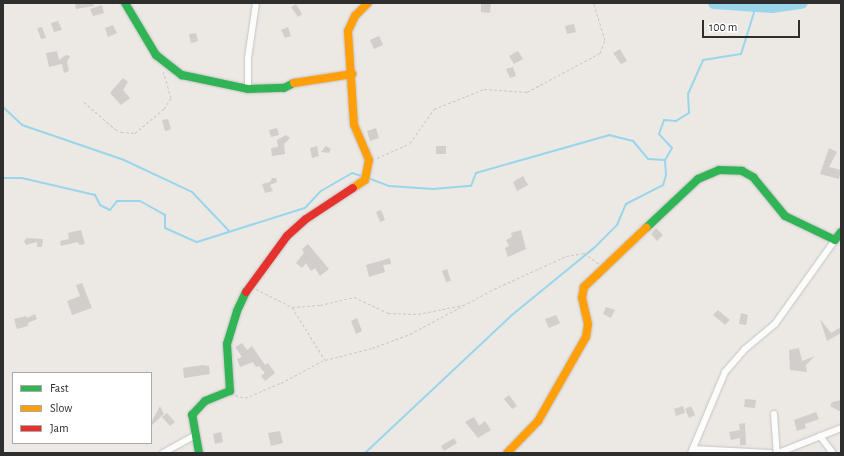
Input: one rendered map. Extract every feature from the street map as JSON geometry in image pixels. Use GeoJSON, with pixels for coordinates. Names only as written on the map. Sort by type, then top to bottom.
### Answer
{"type":"FeatureCollection","features":[{"type":"Feature","properties":{"kind":"street"},"geometry":{"type":"LineString","coordinates":[[125,3],[156,55],[174,71],[188,77],[248,89],[284,88],[298,81],[352,74]]}},
{"type":"Feature","properties":{"kind":"street"},"geometry":{"type":"LineString","coordinates":[[248,89],[248,58],[256,3]]}},
{"type":"Feature","properties":{"kind":"street"},"geometry":{"type":"LineString","coordinates":[[199,453],[191,420],[194,411],[205,401],[230,391],[227,344],[237,311],[249,286],[287,236],[306,219],[361,185],[365,180],[369,160],[354,125],[352,74],[348,31],[355,16],[368,3]]}},
{"type":"Feature","properties":{"kind":"street"},"geometry":{"type":"LineString","coordinates":[[507,453],[538,421],[586,337],[588,324],[582,292],[584,287],[698,179],[719,170],[742,171],[753,177],[785,216],[835,240]]}},
{"type":"Feature","properties":{"kind":"street"},"geometry":{"type":"LineString","coordinates":[[770,453],[692,451],[725,372],[746,349],[775,324],[841,232]]}},
{"type":"Feature","properties":{"kind":"street"},"geometry":{"type":"LineString","coordinates":[[774,414],[778,453],[841,428]]}},
{"type":"Feature","properties":{"kind":"street"},"geometry":{"type":"LineString","coordinates":[[163,453],[194,436]]}},
{"type":"Feature","properties":{"kind":"street"},"geometry":{"type":"LineString","coordinates":[[820,436],[833,453]]}},
{"type":"Feature","properties":{"kind":"path"},"geometry":{"type":"LineString","coordinates":[[369,160],[410,143],[434,109],[484,89],[527,92],[600,53],[605,40],[594,3]]}},
{"type":"Feature","properties":{"kind":"path"},"geometry":{"type":"LineString","coordinates":[[84,102],[115,129],[121,132],[135,132],[164,109],[171,98],[162,69]]}},
{"type":"Feature","properties":{"kind":"path"},"geometry":{"type":"LineString","coordinates":[[230,391],[240,398],[245,398],[281,384],[325,360],[372,348],[410,334],[465,305],[566,256],[584,253],[593,260]]}},
{"type":"Feature","properties":{"kind":"path"},"geometry":{"type":"LineString","coordinates":[[249,286],[292,307],[325,360]]}},
{"type":"Feature","properties":{"kind":"path"},"geometry":{"type":"LineString","coordinates":[[292,307],[320,304],[354,297],[388,313],[418,314],[465,305]]}},
{"type":"Feature","properties":{"kind":"building"},"geometry":{"type":"Polygon","coordinates":[[[75,3],[93,3],[94,6],[76,9],[75,3]]]}},
{"type":"Feature","properties":{"kind":"building"},"geometry":{"type":"Polygon","coordinates":[[[481,3],[491,3],[490,13],[481,12],[481,3]]]}},
{"type":"Feature","properties":{"kind":"building"},"geometry":{"type":"Polygon","coordinates":[[[296,4],[302,14],[298,17],[291,7],[296,4]]]}},
{"type":"Feature","properties":{"kind":"building"},"geometry":{"type":"Polygon","coordinates":[[[102,5],[104,13],[93,16],[90,9],[102,5]]]}},
{"type":"Feature","properties":{"kind":"building"},"geometry":{"type":"Polygon","coordinates":[[[58,21],[62,30],[54,32],[51,23],[58,21]]]}},
{"type":"Feature","properties":{"kind":"building"},"geometry":{"type":"Polygon","coordinates":[[[574,24],[576,32],[567,34],[565,26],[574,24]]]}},
{"type":"Feature","properties":{"kind":"building"},"geometry":{"type":"Polygon","coordinates":[[[113,25],[117,33],[108,37],[105,28],[113,25]]]}},
{"type":"Feature","properties":{"kind":"building"},"geometry":{"type":"Polygon","coordinates":[[[42,27],[46,38],[41,39],[37,28],[42,27]]]}},
{"type":"Feature","properties":{"kind":"building"},"geometry":{"type":"Polygon","coordinates":[[[288,27],[291,36],[285,38],[281,30],[288,27]]]}},
{"type":"Feature","properties":{"kind":"building"},"geometry":{"type":"Polygon","coordinates":[[[196,33],[198,41],[191,43],[189,34],[196,33]]]}},
{"type":"Feature","properties":{"kind":"building"},"geometry":{"type":"Polygon","coordinates":[[[379,36],[383,45],[374,49],[370,40],[379,36]]]}},
{"type":"Feature","properties":{"kind":"building"},"geometry":{"type":"Polygon","coordinates":[[[620,49],[627,61],[621,64],[613,53],[620,49]]]}},
{"type":"Feature","properties":{"kind":"building"},"geometry":{"type":"Polygon","coordinates":[[[57,51],[59,60],[66,55],[70,56],[67,62],[69,71],[64,73],[62,64],[49,67],[46,53],[57,51]]]}},
{"type":"Feature","properties":{"kind":"building"},"geometry":{"type":"Polygon","coordinates":[[[518,51],[523,59],[514,64],[509,56],[518,51]]]}},
{"type":"Feature","properties":{"kind":"building"},"geometry":{"type":"Polygon","coordinates":[[[513,67],[516,76],[510,78],[506,69],[513,67]]]}},
{"type":"Feature","properties":{"kind":"building"},"geometry":{"type":"Polygon","coordinates":[[[123,78],[128,82],[123,90],[130,98],[121,105],[110,93],[123,78]]]}},
{"type":"Feature","properties":{"kind":"building"},"geometry":{"type":"Polygon","coordinates":[[[168,119],[171,129],[165,131],[162,120],[168,119]]]}},
{"type":"Feature","properties":{"kind":"building"},"geometry":{"type":"Polygon","coordinates":[[[277,128],[279,135],[271,137],[269,130],[277,128]]]}},
{"type":"Feature","properties":{"kind":"building"},"geometry":{"type":"Polygon","coordinates":[[[376,128],[379,138],[370,141],[367,131],[376,128]]]}},
{"type":"Feature","properties":{"kind":"building"},"geometry":{"type":"Polygon","coordinates":[[[286,135],[290,138],[284,144],[285,154],[272,156],[271,148],[278,147],[277,140],[286,135]]]}},
{"type":"Feature","properties":{"kind":"building"},"geometry":{"type":"Polygon","coordinates":[[[317,146],[319,156],[312,158],[310,148],[317,146]]]}},
{"type":"Feature","properties":{"kind":"building"},"geometry":{"type":"Polygon","coordinates":[[[326,146],[331,149],[329,153],[321,152],[326,146]]]}},
{"type":"Feature","properties":{"kind":"building"},"geometry":{"type":"Polygon","coordinates":[[[436,146],[446,146],[446,154],[436,154],[436,146]]]}},
{"type":"Feature","properties":{"kind":"building"},"geometry":{"type":"Polygon","coordinates":[[[829,148],[837,152],[829,167],[841,170],[839,179],[820,174],[829,148]]]}},
{"type":"Feature","properties":{"kind":"building"},"geometry":{"type":"Polygon","coordinates":[[[523,176],[528,185],[517,191],[513,182],[523,176]]]}},
{"type":"Feature","properties":{"kind":"building"},"geometry":{"type":"Polygon","coordinates":[[[272,178],[276,178],[277,182],[270,185],[273,191],[265,193],[262,184],[270,182],[272,178]]]}},
{"type":"Feature","properties":{"kind":"building"},"geometry":{"type":"Polygon","coordinates":[[[381,210],[385,220],[380,222],[376,212],[381,210]]]}},
{"type":"Feature","properties":{"kind":"building"},"geometry":{"type":"Polygon","coordinates":[[[656,228],[663,235],[657,241],[651,234],[656,228]]]}},
{"type":"Feature","properties":{"kind":"building"},"geometry":{"type":"Polygon","coordinates":[[[81,230],[85,244],[79,245],[78,242],[61,246],[60,241],[69,239],[68,233],[81,230]]]}},
{"type":"Feature","properties":{"kind":"building"},"geometry":{"type":"Polygon","coordinates":[[[521,230],[526,249],[508,257],[505,248],[509,246],[506,240],[512,237],[511,233],[521,230]]]}},
{"type":"Feature","properties":{"kind":"building"},"geometry":{"type":"Polygon","coordinates":[[[27,238],[43,239],[42,247],[37,247],[37,242],[26,245],[24,241],[27,238]]]}},
{"type":"Feature","properties":{"kind":"building"},"geometry":{"type":"Polygon","coordinates":[[[308,244],[329,269],[320,276],[315,268],[311,271],[306,263],[302,268],[296,263],[304,253],[302,249],[308,244]]]}},
{"type":"Feature","properties":{"kind":"building"},"geometry":{"type":"Polygon","coordinates":[[[390,258],[391,264],[383,265],[385,272],[369,277],[366,265],[390,258]]]}},
{"type":"Feature","properties":{"kind":"building"},"geometry":{"type":"Polygon","coordinates":[[[447,269],[451,281],[446,282],[442,271],[447,269]]]}},
{"type":"Feature","properties":{"kind":"building"},"geometry":{"type":"Polygon","coordinates":[[[82,283],[92,308],[72,315],[67,301],[80,296],[76,285],[82,283]]]}},
{"type":"Feature","properties":{"kind":"building"},"geometry":{"type":"Polygon","coordinates":[[[606,307],[615,310],[611,318],[603,314],[606,307]]]}},
{"type":"Feature","properties":{"kind":"building"},"geometry":{"type":"Polygon","coordinates":[[[718,310],[730,320],[725,325],[713,315],[718,310]]]}},
{"type":"Feature","properties":{"kind":"building"},"geometry":{"type":"Polygon","coordinates":[[[741,313],[748,315],[746,325],[739,324],[741,313]]]}},
{"type":"Feature","properties":{"kind":"building"},"geometry":{"type":"Polygon","coordinates":[[[35,314],[37,319],[28,323],[28,326],[17,329],[14,319],[26,316],[27,318],[35,314]]]}},
{"type":"Feature","properties":{"kind":"building"},"geometry":{"type":"Polygon","coordinates":[[[556,315],[560,323],[549,328],[545,319],[556,315]]]}},
{"type":"Feature","properties":{"kind":"building"},"geometry":{"type":"Polygon","coordinates":[[[357,318],[362,331],[356,334],[351,321],[357,318]]]}},
{"type":"Feature","properties":{"kind":"building"},"geometry":{"type":"Polygon","coordinates":[[[820,319],[831,333],[841,327],[841,333],[827,341],[820,319]]]}},
{"type":"Feature","properties":{"kind":"building"},"geometry":{"type":"Polygon","coordinates":[[[242,343],[247,350],[252,346],[265,365],[268,363],[275,373],[265,381],[261,376],[265,373],[259,366],[256,367],[253,362],[240,367],[237,359],[242,357],[235,347],[242,343]]]}},
{"type":"Feature","properties":{"kind":"building"},"geometry":{"type":"Polygon","coordinates":[[[799,348],[802,361],[815,356],[806,365],[807,372],[790,370],[789,350],[799,348]]]}},
{"type":"Feature","properties":{"kind":"building"},"geometry":{"type":"Polygon","coordinates":[[[203,365],[209,366],[210,374],[184,378],[183,368],[203,365]]]}},
{"type":"Feature","properties":{"kind":"building"},"geometry":{"type":"Polygon","coordinates":[[[509,395],[517,406],[512,409],[504,399],[509,395]]]}},
{"type":"Feature","properties":{"kind":"building"},"geometry":{"type":"Polygon","coordinates":[[[745,399],[756,400],[755,408],[744,407],[745,399]]]}},
{"type":"Feature","properties":{"kind":"building"},"geometry":{"type":"Polygon","coordinates":[[[841,400],[841,412],[830,406],[832,402],[841,400]]]}},
{"type":"Feature","properties":{"kind":"building"},"geometry":{"type":"Polygon","coordinates":[[[160,406],[164,414],[152,425],[152,421],[160,406]]]}},
{"type":"Feature","properties":{"kind":"building"},"geometry":{"type":"Polygon","coordinates":[[[683,406],[685,413],[676,416],[674,409],[683,406]]]}},
{"type":"Feature","properties":{"kind":"building"},"geometry":{"type":"Polygon","coordinates":[[[691,406],[695,415],[689,418],[685,409],[691,406]]]}},
{"type":"Feature","properties":{"kind":"building"},"geometry":{"type":"Polygon","coordinates":[[[816,412],[819,419],[805,424],[806,428],[797,431],[794,420],[816,412]]]}},
{"type":"Feature","properties":{"kind":"building"},"geometry":{"type":"Polygon","coordinates":[[[167,413],[175,422],[170,426],[162,417],[167,413]]]}},
{"type":"Feature","properties":{"kind":"building"},"geometry":{"type":"Polygon","coordinates":[[[474,417],[479,426],[485,421],[491,430],[478,438],[465,422],[474,417]]]}},
{"type":"Feature","properties":{"kind":"building"},"geometry":{"type":"Polygon","coordinates":[[[745,423],[746,445],[740,445],[740,438],[731,440],[729,432],[740,430],[739,424],[745,423]]]}},
{"type":"Feature","properties":{"kind":"building"},"geometry":{"type":"Polygon","coordinates":[[[280,431],[283,443],[271,446],[268,433],[280,431]]]}},
{"type":"Feature","properties":{"kind":"building"},"geometry":{"type":"Polygon","coordinates":[[[221,432],[223,442],[215,444],[213,434],[221,432]]]}},
{"type":"Feature","properties":{"kind":"building"},"geometry":{"type":"Polygon","coordinates":[[[454,438],[457,443],[444,451],[441,446],[454,438]]]}},
{"type":"Feature","properties":{"kind":"waterway"},"geometry":{"type":"LineString","coordinates":[[714,3],[772,7],[802,3]]}},
{"type":"Feature","properties":{"kind":"waterway"},"geometry":{"type":"LineString","coordinates":[[368,178],[389,186],[433,189],[471,186],[476,173],[609,135],[633,141],[648,159],[665,160],[672,148],[659,134],[664,120],[676,121],[689,113],[688,94],[703,60],[741,54],[756,6]]}},
{"type":"Feature","properties":{"kind":"waterway"},"geometry":{"type":"LineString","coordinates":[[3,107],[22,125],[124,160],[192,192],[229,231]]}},
{"type":"Feature","properties":{"kind":"waterway"},"geometry":{"type":"LineString","coordinates":[[365,453],[512,315],[594,248],[617,225],[626,204],[663,185],[666,175],[665,160]]}},
{"type":"Feature","properties":{"kind":"waterway"},"geometry":{"type":"LineString","coordinates":[[3,178],[22,178],[95,195],[100,205],[110,210],[117,201],[140,201],[165,215],[165,228],[197,242],[305,208],[321,191],[352,173],[364,177]]}},
{"type":"Feature","properties":{"kind":"traffic: fast"},"geometry":{"type":"LineString","coordinates":[[125,3],[156,55],[182,75],[248,89],[284,88],[294,83]]}},
{"type":"Feature","properties":{"kind":"traffic: fast"},"geometry":{"type":"LineString","coordinates":[[646,228],[698,179],[719,170],[742,171],[753,177],[785,216],[835,240],[841,232]]}},
{"type":"Feature","properties":{"kind":"traffic: fast"},"geometry":{"type":"LineString","coordinates":[[199,453],[192,415],[205,401],[230,391],[227,344],[237,311],[246,292]]}},
{"type":"Feature","properties":{"kind":"traffic: slow"},"geometry":{"type":"LineString","coordinates":[[353,188],[365,180],[369,160],[354,125],[348,31],[355,16],[368,3]]}},
{"type":"Feature","properties":{"kind":"traffic: slow"},"geometry":{"type":"LineString","coordinates":[[294,83],[352,74]]}},
{"type":"Feature","properties":{"kind":"traffic: slow"},"geometry":{"type":"LineString","coordinates":[[507,453],[538,421],[586,337],[588,324],[582,298],[584,287],[646,228]]}},
{"type":"Feature","properties":{"kind":"traffic: jam"},"geometry":{"type":"LineString","coordinates":[[246,292],[287,236],[306,219],[353,188]]}}]}
